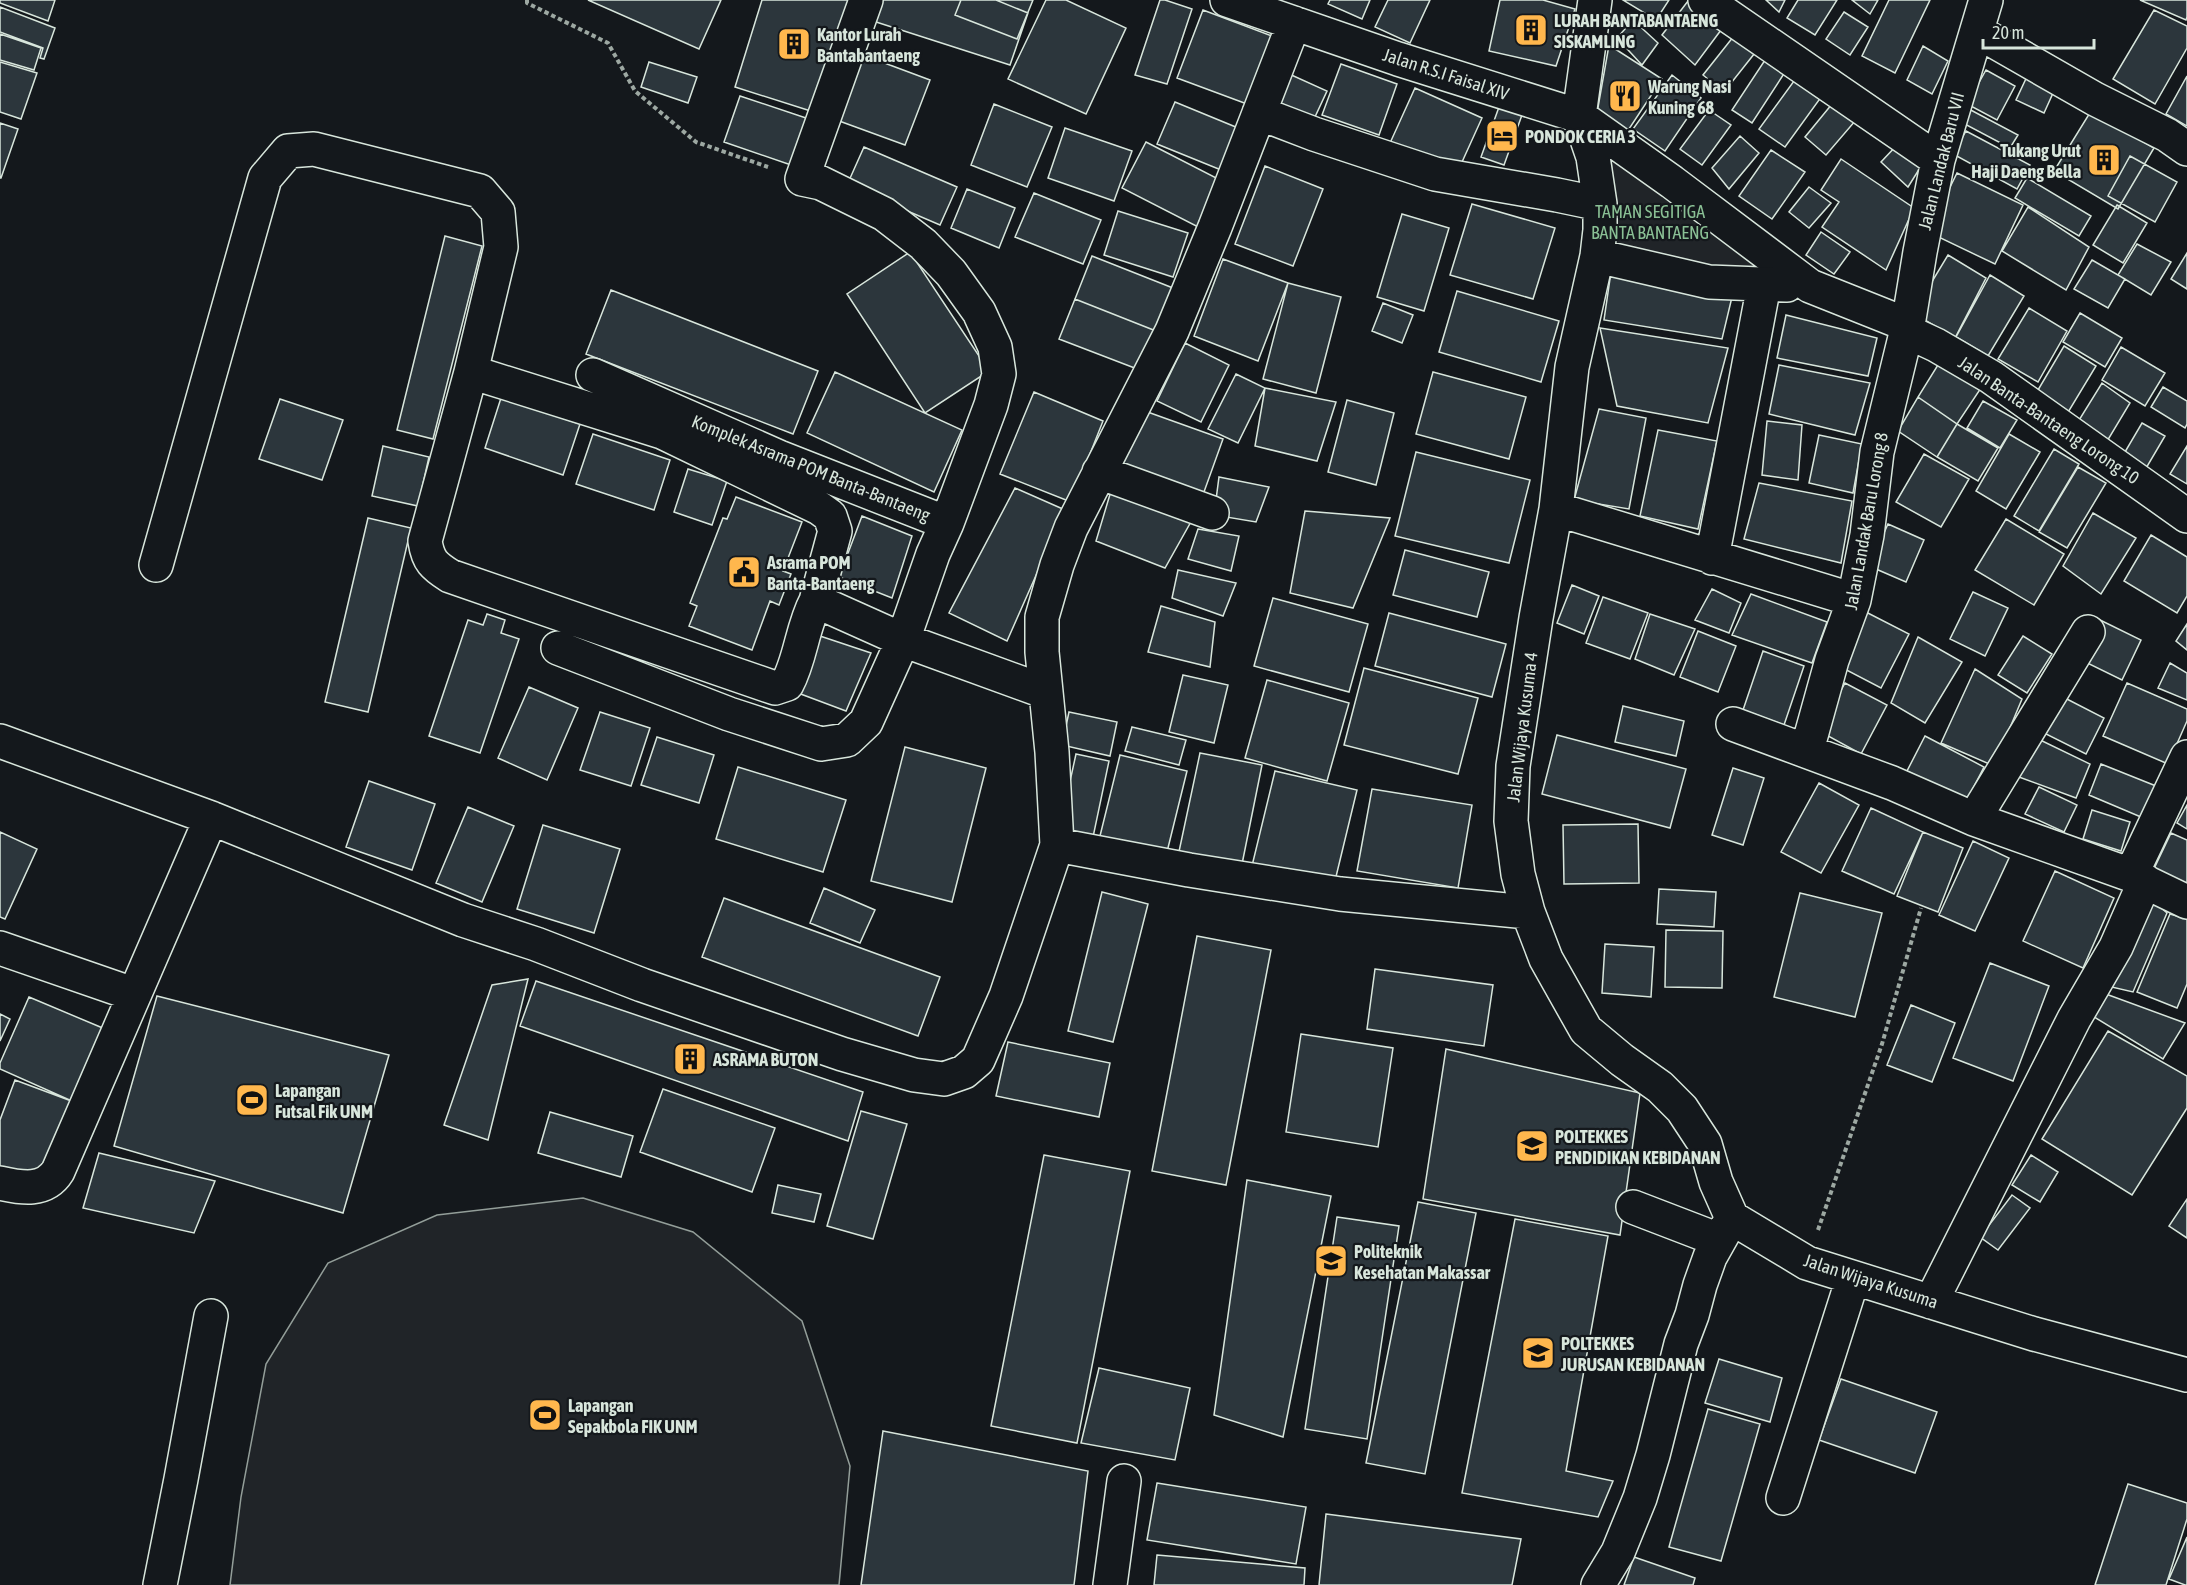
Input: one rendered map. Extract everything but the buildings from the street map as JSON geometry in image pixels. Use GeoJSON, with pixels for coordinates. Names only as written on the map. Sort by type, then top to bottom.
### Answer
{"type":"FeatureCollection","features":[{"type":"Feature","properties":{"kind":"street"},"geometry":{"type":"LineString","coordinates":[[866,0],[802,179],[821,183],[884,214],[923,244],[951,273],[979,312],[995,347],[999,374],[991,405],[947,523]]}},
{"type":"Feature","properties":{"kind":"street","name":"Jalan R.S.I Faisal XIV"},"geometry":{"type":"LineString","coordinates":[[1227,0],[1398,59],[1579,116],[1672,182],[1810,286]]}},
{"type":"Feature","properties":{"kind":"street"},"geometry":{"type":"LineString","coordinates":[[1259,113],[1314,134],[1435,174],[1600,204],[1593,157],[1579,116],[1595,0]]}},
{"type":"Feature","properties":{"kind":"street"},"geometry":{"type":"LineString","coordinates":[[1705,0],[1938,160]]}},
{"type":"Feature","properties":{"kind":"street","name":"Jalan Landak Baru VII"},"geometry":{"type":"LineString","coordinates":[[1907,328],[1938,160],[1986,0]]}},
{"type":"Feature","properties":{"kind":"street"},"geometry":{"type":"LineString","coordinates":[[0,741],[211,818],[463,920],[842,1054],[914,1075],[944,1079],[964,1072],[978,1060],[1006,996],[1057,845],[1052,752],[1042,652],[1042,617],[1057,566],[1071,528],[1172,330],[1215,227],[1294,23]]}},
{"type":"Feature","properties":{"kind":"street"},"geometry":{"type":"LineString","coordinates":[[1978,32],[2095,99],[2167,135],[2187,149]]}},
{"type":"Feature","properties":{"kind":"street"},"geometry":{"type":"LineString","coordinates":[[156,564],[265,178],[288,151],[314,149],[480,190],[498,212],[501,247],[471,372],[425,541],[427,556],[437,568],[450,576],[775,688],[787,684],[793,673],[809,614],[816,601],[835,531],[830,516],[819,508],[662,432],[471,372]]}},
{"type":"Feature","properties":{"kind":"street","name":"Jalan Wijaya Kusuma 4"},"geometry":{"type":"LineString","coordinates":[[1600,204],[1597,256],[1572,367],[1556,509],[1513,766],[1511,821],[1518,874],[1528,912],[1546,959],[1586,1030],[1660,1087],[1682,1109],[1705,1144],[1716,1182],[1725,1229]]}},
{"type":"Feature","properties":{"kind":"street"},"geometry":{"type":"LineString","coordinates":[[1597,256],[1709,282],[1810,286]]}},
{"type":"Feature","properties":{"kind":"street"},"geometry":{"type":"LineString","coordinates":[[1712,558],[1764,285]]}},
{"type":"Feature","properties":{"kind":"street","name":"Jalan Banta-Bantaeng Lorong 10"},"geometry":{"type":"LineString","coordinates":[[1810,286],[1907,328],[1991,377],[2187,516]]}},
{"type":"Feature","properties":{"kind":"street","name":"Jalan Landak Baru Lorong 8"},"geometry":{"type":"LineString","coordinates":[[1807,750],[1832,660],[1854,600],[1867,535],[1877,452],[1907,328]]}},
{"type":"Feature","properties":{"kind":"street","name":"Komplek Asrama POM Banta-Bantaeng"},"geometry":{"type":"LineString","coordinates":[[558,648],[729,714],[821,744],[847,740],[866,722],[903,640],[933,554],[947,523],[779,457],[593,375]]}},
{"type":"Feature","properties":{"kind":"street"},"geometry":{"type":"LineString","coordinates":[[1099,472],[1212,513]]}},
{"type":"Feature","properties":{"kind":"street"},"geometry":{"type":"LineString","coordinates":[[1556,509],[1854,600]]}},
{"type":"Feature","properties":{"kind":"street"},"geometry":{"type":"LineString","coordinates":[[816,601],[903,640],[1046,692]]}},
{"type":"Feature","properties":{"kind":"street"},"geometry":{"type":"LineString","coordinates":[[1974,819],[2088,632]]}},
{"type":"Feature","properties":{"kind":"street"},"geometry":{"type":"LineString","coordinates":[[1733,724],[1892,783],[1974,819],[2138,878],[2187,902]]}},
{"type":"Feature","properties":{"kind":"street"},"geometry":{"type":"LineString","coordinates":[[1931,1302],[2074,1019],[2116,947],[2138,878],[2187,757]]}},
{"type":"Feature","properties":{"kind":"street"},"geometry":{"type":"LineString","coordinates":[[0,1183],[35,1186],[52,1181],[70,1146],[133,994],[211,818]]}},
{"type":"Feature","properties":{"kind":"street"},"geometry":{"type":"LineString","coordinates":[[1057,845],[1318,891],[1528,912]]}},
{"type":"Feature","properties":{"kind":"street"},"geometry":{"type":"LineString","coordinates":[[0,948],[133,994]]}},
{"type":"Feature","properties":{"kind":"street","name":"Jalan Wijaya Kusuma"},"geometry":{"type":"LineString","coordinates":[[1633,1207],[1725,1229],[1807,1263],[1852,1278],[2034,1334],[2187,1375]]}},
{"type":"Feature","properties":{"kind":"street"},"geometry":{"type":"LineString","coordinates":[[1598,1585],[1618,1552],[1640,1498],[1681,1344],[1700,1285],[1725,1229]]}},
{"type":"Feature","properties":{"kind":"street"},"geometry":{"type":"LineString","coordinates":[[1783,1498],[1852,1278]]}},
{"type":"Feature","properties":{"kind":"street"},"geometry":{"type":"LineString","coordinates":[[160,1585],[211,1316]]}},
{"type":"Feature","properties":{"kind":"street"},"geometry":{"type":"LineString","coordinates":[[1110,1585],[1124,1481]]}},
{"type":"Feature","properties":{"kind":"path"},"geometry":{"type":"LineString","coordinates":[[527,0],[527,3],[608,43],[636,91],[696,142],[802,179]]}},
{"type":"Feature","properties":{"kind":"path"},"geometry":{"type":"LineString","coordinates":[[1807,1263],[1882,1044],[1921,908]]}},
{"type":"Feature","properties":{"kind":"green space","name":"TAMAN SEGITIGA BANTA BANTAENG"},"geometry":{"type":"Polygon","coordinates":[[[1611,156],[1744,247],[1761,271],[1707,272],[1615,249],[1611,156]]]}},
{"type":"Feature","properties":{"kind":"green space","name":"Lapangan Sepakbola FIK UNM"},"geometry":{"type":"Polygon","coordinates":[[[583,1198],[693,1232],[802,1321],[850,1466],[839,1585],[230,1585],[241,1497],[266,1364],[328,1263],[437,1215],[583,1198]]]}},
{"type":"Feature","properties":{"kind":"place","name":"LURAH BANTABANTAENG SISKAMLING"},"geometry":{"type":"Point","coordinates":[1531,30]}},
{"type":"Feature","properties":{"kind":"place","name":"Kantor Lurah Bantabantaeng"},"geometry":{"type":"Point","coordinates":[794,44]}},
{"type":"Feature","properties":{"kind":"place","name":"Warung Nasi Kuning 68"},"geometry":{"type":"Point","coordinates":[1625,96]}},
{"type":"Feature","properties":{"kind":"place","name":"PONDOK CERIA 3"},"geometry":{"type":"Point","coordinates":[1502,136]}},
{"type":"Feature","properties":{"kind":"place","name":"Tukang Urut Haji Daeng Bella"},"geometry":{"type":"Point","coordinates":[2104,160]}},
{"type":"Feature","properties":{"kind":"place","name":"Asrama POM Banta-Bantaeng"},"geometry":{"type":"Point","coordinates":[744,572]}},
{"type":"Feature","properties":{"kind":"place","name":"ASRAMA BUTON"},"geometry":{"type":"Point","coordinates":[690,1059]}},
{"type":"Feature","properties":{"kind":"place","name":"Lapangan Futsal Fik UNM"},"geometry":{"type":"Point","coordinates":[252,1100]}},
{"type":"Feature","properties":{"kind":"place","name":"POLTEKKES PENDIDIKAN KEBIDANAN"},"geometry":{"type":"Point","coordinates":[1532,1146]}},
{"type":"Feature","properties":{"kind":"place","name":"Politeknik Kesehatan Makassar"},"geometry":{"type":"Point","coordinates":[1331,1261]}},
{"type":"Feature","properties":{"kind":"place","name":"POLTEKKES JURUSAN KEBIDANAN"},"geometry":{"type":"Point","coordinates":[1538,1353]}},
{"type":"Feature","properties":{"kind":"place","name":"Lapangan Sepakbola FIK UNM"},"geometry":{"type":"Point","coordinates":[545,1415]}}]}
